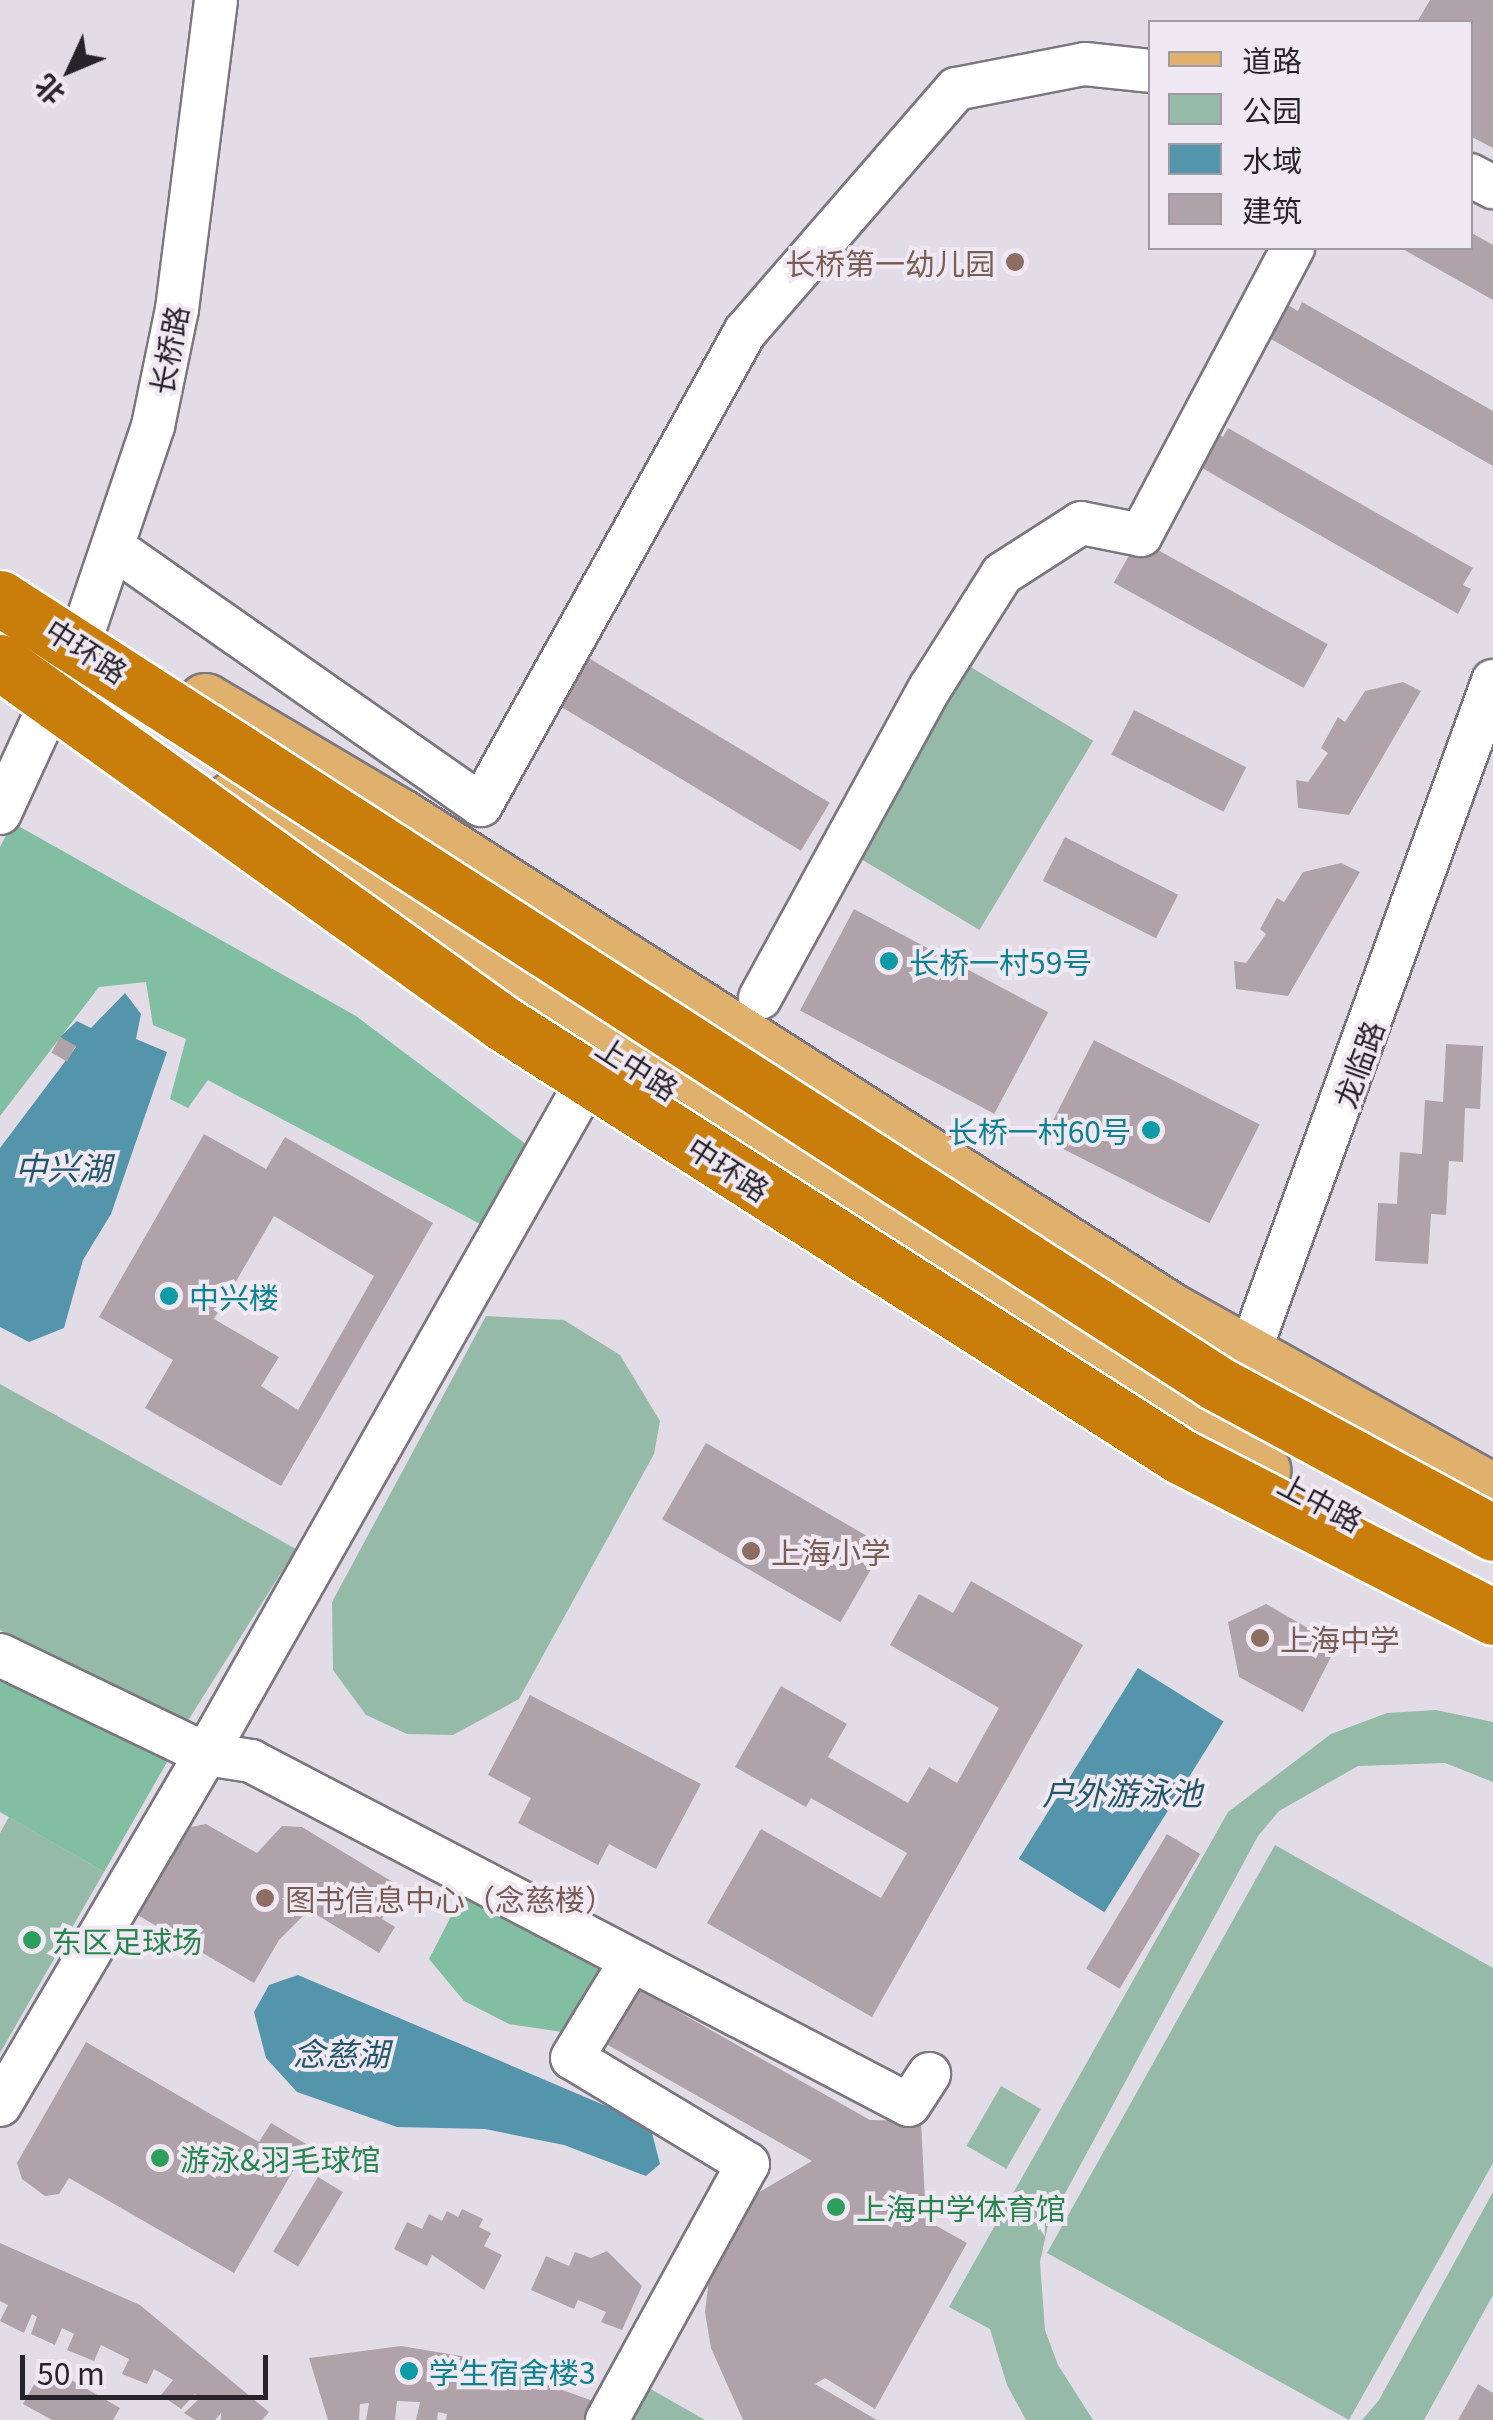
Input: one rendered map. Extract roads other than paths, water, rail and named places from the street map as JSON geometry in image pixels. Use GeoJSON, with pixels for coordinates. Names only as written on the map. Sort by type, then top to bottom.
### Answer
{"type":"FeatureCollection","features":[{"type":"Feature","properties":{"kind":"highway","name":"中环路"},"geometry":{"type":"LineString","coordinates":[[0,598],[1216,1383],[1493,1533]]}},
{"type":"Feature","properties":{"kind":"highway","name":"中环路"},"geometry":{"type":"LineString","coordinates":[[0,662],[504,1024],[1180,1456],[1493,1617]]}},
{"type":"Feature","properties":{"kind":"main road"},"geometry":{"type":"LineString","coordinates":[[0,584],[399,816],[1249,1358],[1493,1492]]}},
{"type":"Feature","properties":{"kind":"main road","name":"上中路"},"geometry":{"type":"LineString","coordinates":[[0,647],[1214,1444],[1493,1590]]}},
{"type":"Feature","properties":{"kind":"street","name":"长桥路"},"geometry":{"type":"LineString","coordinates":[[0,813],[84,630],[114,548],[168,360],[216,0]]}},
{"type":"Feature","properties":{"kind":"street"},"geometry":{"type":"LineString","coordinates":[[114,548],[481,805],[745,332],[956,90],[1085,64],[1148,71]]}},
{"type":"Feature","properties":{"kind":"street"},"geometry":{"type":"LineString","coordinates":[[760,998],[930,688],[1002,574],[1081,523],[1141,535],[1292,250]]}},
{"type":"Feature","properties":{"kind":"street","name":"龙临路"},"geometry":{"type":"LineString","coordinates":[[1214,1444],[1249,1358],[1493,681]]}},
{"type":"Feature","properties":{"kind":"street"},"geometry":{"type":"LineString","coordinates":[[0,2105],[206,1754],[607,1046]]}},
{"type":"Feature","properties":{"kind":"street"},"geometry":{"type":"LineString","coordinates":[[0,1655],[206,1754],[251,1761],[910,2105],[928,2074]]}},
{"type":"Feature","properties":{"kind":"street"},"geometry":{"type":"LineString","coordinates":[[607,2420],[748,2164],[572,2058],[631,1960]]}},
{"type":"Feature","properties":{"kind":"water","name":"中兴湖"},"geometry":{"type":"Polygon","coordinates":[[[125,993],[141,1014],[136,1039],[167,1052],[111,1214],[83,1260],[64,1328],[29,1342],[0,1327],[0,1148],[76,1047],[60,1037],[77,1021],[91,1028],[125,993]]]}},
{"type":"Feature","properties":{"kind":"water","name":"户外游泳池"},"geometry":{"type":"Polygon","coordinates":[[[1138,1668],[1224,1722],[1104,1912],[1019,1859],[1138,1668]]]}},
{"type":"Feature","properties":{"kind":"water","name":"念慈湖"},"geometry":{"type":"Polygon","coordinates":[[[298,1975],[618,2111],[652,2133],[660,2164],[646,2176],[564,2145],[485,2129],[397,2127],[297,2092],[266,2058],[254,2012],[269,1985],[298,1975]]]}},
{"type":"Feature","properties":{"kind":"place","name":"长桥第一幼儿园"},"geometry":{"type":"Point","coordinates":[1015,262]}},
{"type":"Feature","properties":{"kind":"place","name":"长桥一村59号"},"geometry":{"type":"Point","coordinates":[889,961]}},
{"type":"Feature","properties":{"kind":"place","name":"长桥一村60号"},"geometry":{"type":"Point","coordinates":[1151,1130]}},
{"type":"Feature","properties":{"kind":"place","name":"中兴楼"},"geometry":{"type":"Point","coordinates":[169,1296]}},
{"type":"Feature","properties":{"kind":"place","name":"上海小学"},"geometry":{"type":"Point","coordinates":[751,1551]}},
{"type":"Feature","properties":{"kind":"place","name":"上海中学"},"geometry":{"type":"Point","coordinates":[1260,1638]}},
{"type":"Feature","properties":{"kind":"place","name":"图书信息中心（念慈楼）"},"geometry":{"type":"Point","coordinates":[265,1898]}},
{"type":"Feature","properties":{"kind":"place","name":"东区足球场"},"geometry":{"type":"Point","coordinates":[32,1940]}},
{"type":"Feature","properties":{"kind":"place","name":"游泳&羽毛球馆"},"geometry":{"type":"Point","coordinates":[160,2158]}},
{"type":"Feature","properties":{"kind":"place","name":"上海中学体育馆"},"geometry":{"type":"Point","coordinates":[836,2207]}},
{"type":"Feature","properties":{"kind":"place","name":"学生宿舍楼3"},"geometry":{"type":"Point","coordinates":[409,2371]}}]}
